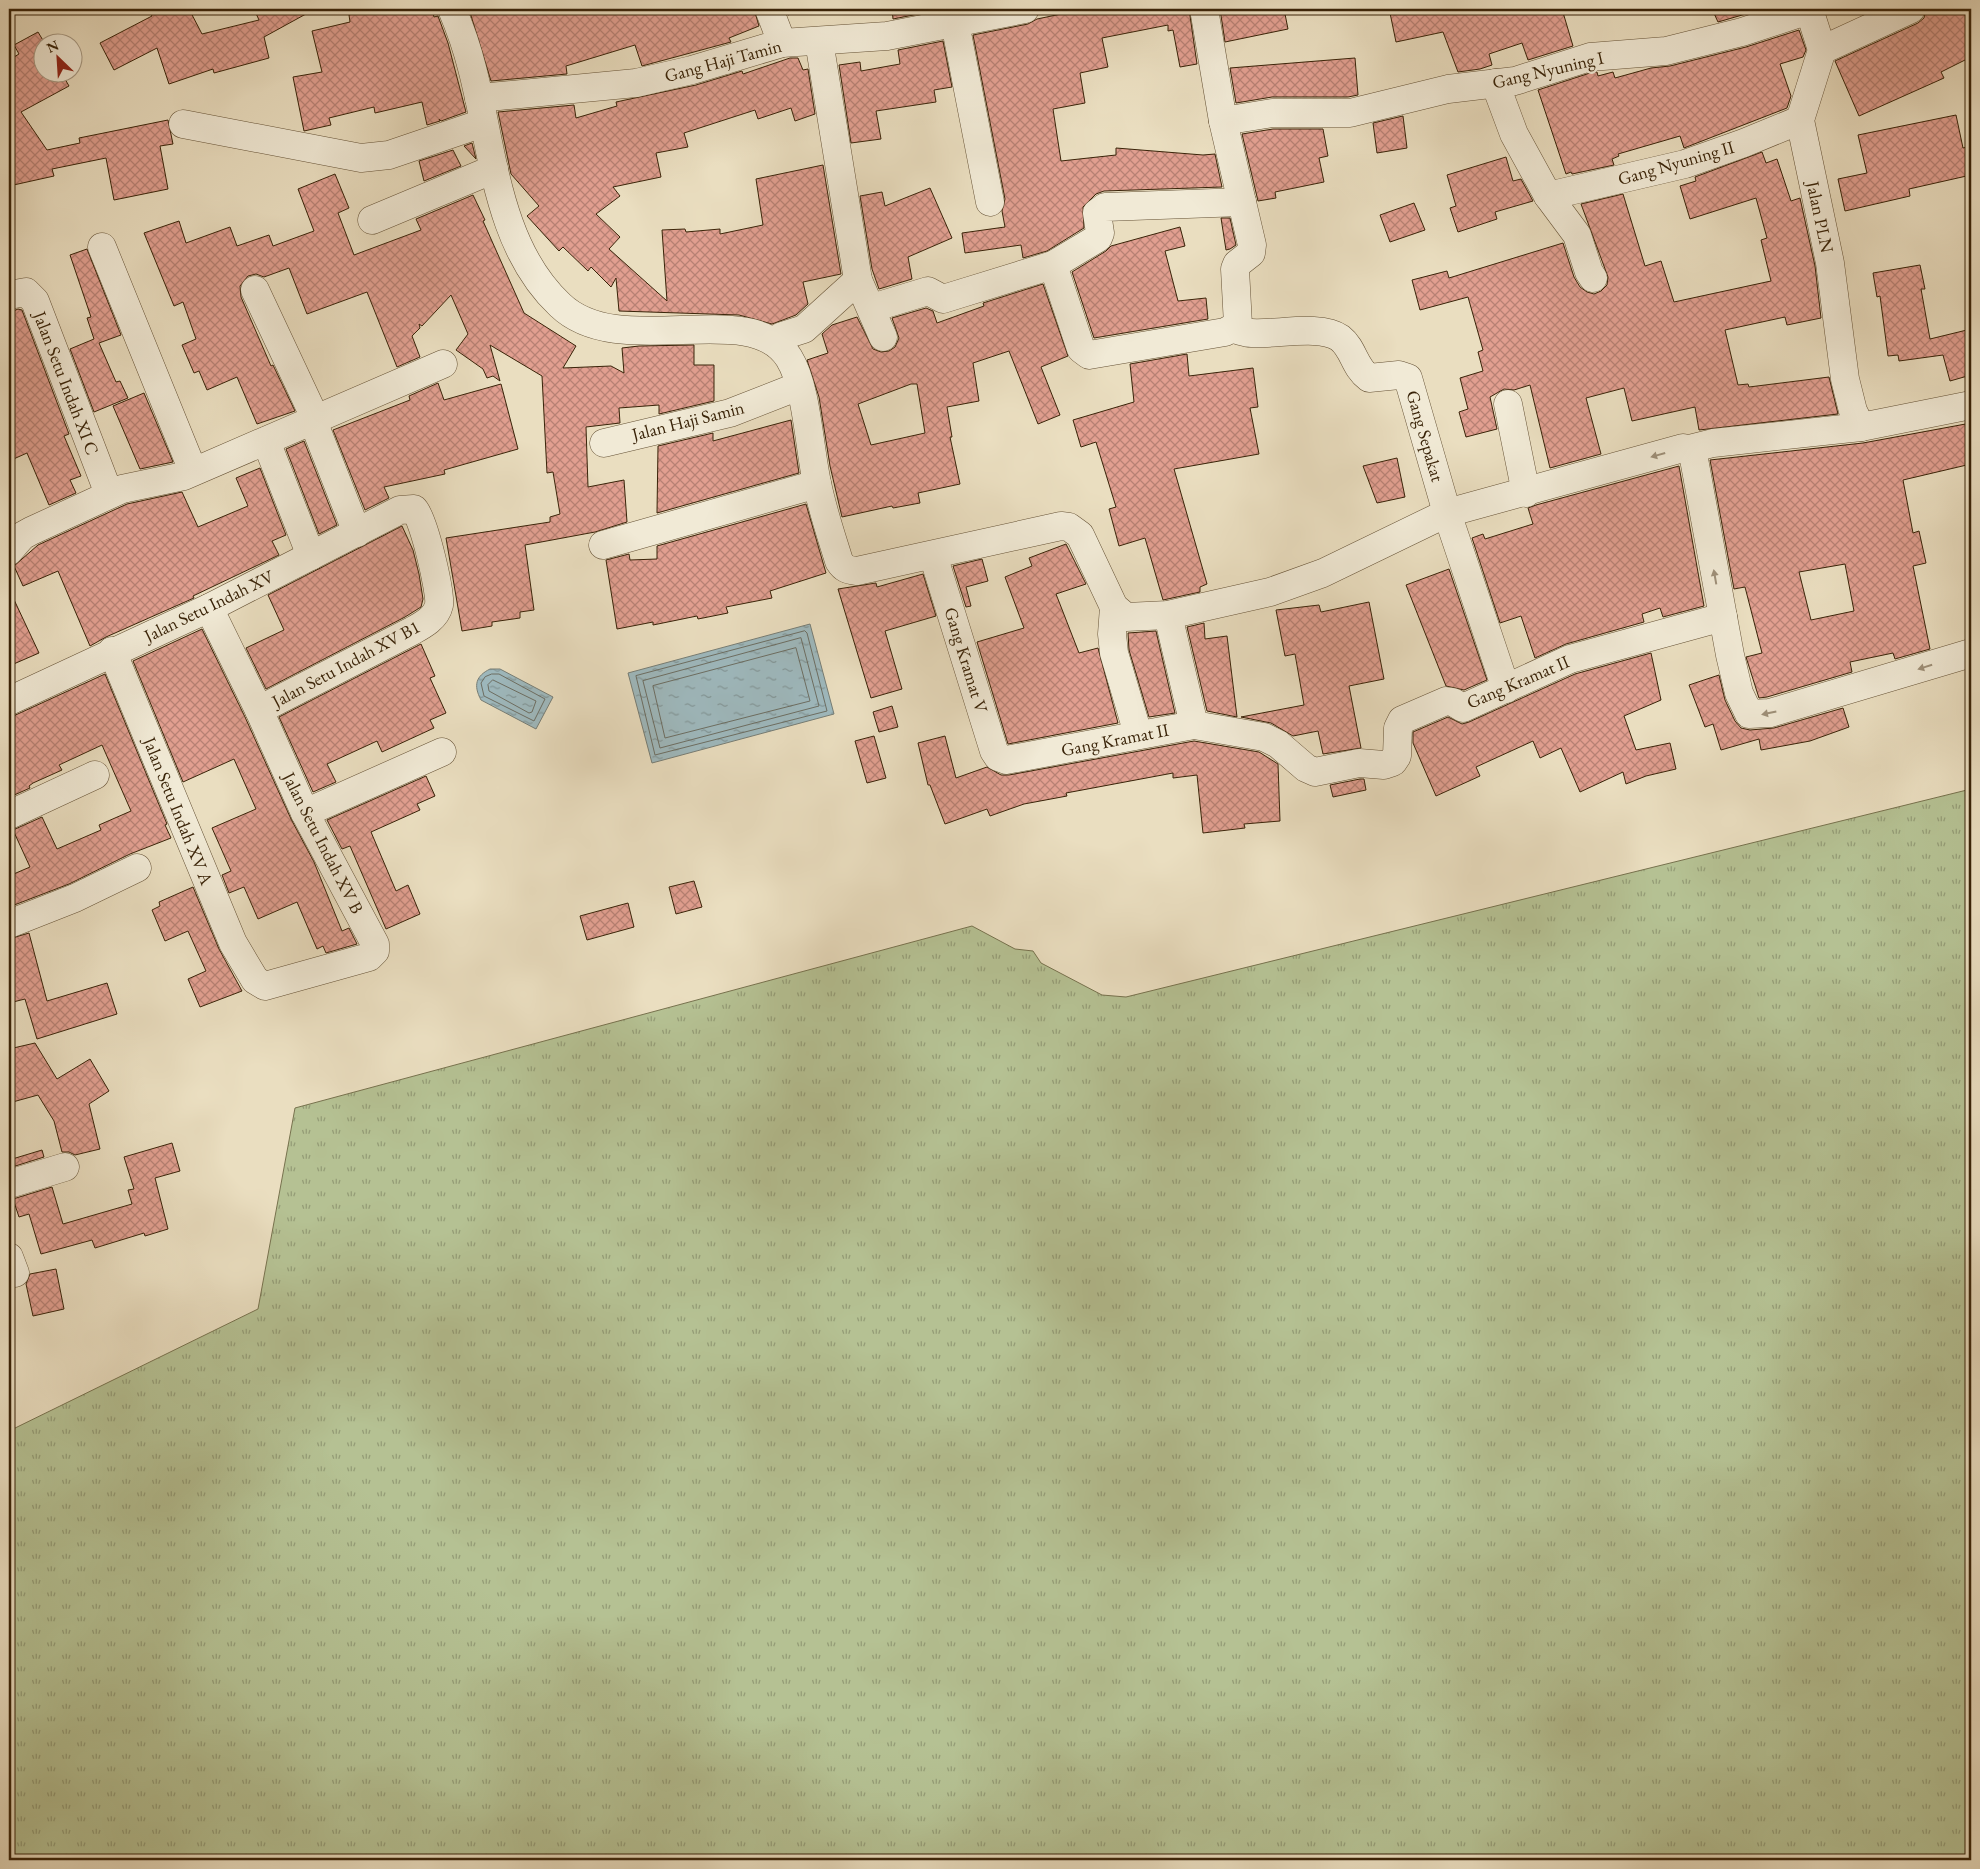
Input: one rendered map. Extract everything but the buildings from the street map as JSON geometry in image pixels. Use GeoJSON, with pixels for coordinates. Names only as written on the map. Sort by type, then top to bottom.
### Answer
{"type":"FeatureCollection","features":[{"type":"Feature","properties":{"kind":"street"},"geometry":{"type":"LineString","coordinates":[[452,9],[472,68],[494,169],[511,224],[527,259],[542,283],[560,306],[583,320],[605,329],[629,332],[733,330],[758,334],[775,341],[788,357],[799,386],[817,484],[842,567],[857,570],[1061,526],[1070,527],[1080,536],[1114,607],[1126,617],[1168,616],[1295,584],[1447,513],[1526,493],[1676,450],[1713,443],[1861,427],[1971,405]]}},
{"type":"Feature","properties":{"kind":"street"},"geometry":{"type":"LineString","coordinates":[[769,9],[782,44]]}},
{"type":"Feature","properties":{"kind":"street","name":"Gang Haji Tamin"},"geometry":{"type":"LineString","coordinates":[[183,124],[361,158],[389,155],[481,110],[636,83],[692,70],[782,44],[866,38],[911,20],[955,23],[1025,9]]}},
{"type":"Feature","properties":{"kind":"street"},"geometry":{"type":"LineString","coordinates":[[1053,265],[1081,349],[1089,355],[1232,329],[1239,320],[1234,269],[1252,249],[1224,121],[1204,9]]}},
{"type":"Feature","properties":{"kind":"street"},"geometry":{"type":"LineString","coordinates":[[1809,9],[1822,50],[1911,9]]}},
{"type":"Feature","properties":{"kind":"street","name":"Gang Nyuning I"},"geometry":{"type":"LineString","coordinates":[[1224,121],[1272,113],[1350,113],[1448,89],[1515,81],[1590,57],[1666,51],[1742,32],[1809,9]]}},
{"type":"Feature","properties":{"kind":"street"},"geometry":{"type":"LineString","coordinates":[[955,23],[990,202]]}},
{"type":"Feature","properties":{"kind":"street"},"geometry":{"type":"LineString","coordinates":[[819,41],[858,280],[872,308],[883,337]]}},
{"type":"Feature","properties":{"kind":"street","name":"Jalan PLN"},"geometry":{"type":"LineString","coordinates":[[1822,50],[1800,120],[1830,263],[1845,379],[1853,411],[1861,427]]}},
{"type":"Feature","properties":{"kind":"street"},"geometry":{"type":"LineString","coordinates":[[1495,83],[1514,134],[1548,196],[1577,235],[1589,272],[1593,278]]}},
{"type":"Feature","properties":{"kind":"street","name":"Gang Nyuning II"},"geometry":{"type":"LineString","coordinates":[[1548,196],[1685,164],[1800,120]]}},
{"type":"Feature","properties":{"kind":"street"},"geometry":{"type":"LineString","coordinates":[[372,220],[494,169]]}},
{"type":"Feature","properties":{"kind":"street"},"geometry":{"type":"LineString","coordinates":[[872,308],[928,292],[943,298],[1053,265],[1098,238],[1100,234],[1097,212],[1105,207],[1242,202]]}},
{"type":"Feature","properties":{"kind":"street"},"geometry":{"type":"LineString","coordinates":[[102,246],[193,472]]}},
{"type":"Feature","properties":{"kind":"street"},"geometry":{"type":"LineString","coordinates":[[775,341],[782,336],[804,329],[858,280]]}},
{"type":"Feature","properties":{"kind":"street"},"geometry":{"type":"LineString","coordinates":[[255,290],[315,420],[357,533]]}},
{"type":"Feature","properties":{"kind":"street","name":"Jalan Setu Indah XI C"},"geometry":{"type":"LineString","coordinates":[[9,295],[18,291],[26,292],[35,301],[109,494]]}},
{"type":"Feature","properties":{"kind":"street","name":"Gang Sepakat"},"geometry":{"type":"LineString","coordinates":[[1232,329],[1250,333],[1323,331],[1338,336],[1350,347],[1355,362],[1369,378],[1399,375],[1408,378],[1447,513]]}},
{"type":"Feature","properties":{"kind":"street"},"geometry":{"type":"LineString","coordinates":[[10,544],[31,530],[109,494],[129,488],[174,480],[444,364]]}},
{"type":"Feature","properties":{"kind":"street","name":"Jalan Haji Samin"},"geometry":{"type":"LineString","coordinates":[[604,443],[730,413],[799,386]]}},
{"type":"Feature","properties":{"kind":"street"},"geometry":{"type":"LineString","coordinates":[[1508,404],[1526,493]]}},
{"type":"Feature","properties":{"kind":"street"},"geometry":{"type":"LineString","coordinates":[[266,441],[311,556]]}},
{"type":"Feature","properties":{"kind":"street"},"geometry":{"type":"LineString","coordinates":[[1689,449],[1694,459],[1739,693],[1749,714],[1754,715],[1808,702],[1971,653]]}},
{"type":"Feature","properties":{"kind":"street"},"geometry":{"type":"LineString","coordinates":[[603,545],[817,484]]}},
{"type":"Feature","properties":{"kind":"street","name":"Jalan Setu Indah XV"},"geometry":{"type":"LineString","coordinates":[[9,701],[209,608],[400,510],[408,508],[414,508],[421,517],[439,596],[436,611],[431,618]]}},
{"type":"Feature","properties":{"kind":"street"},"geometry":{"type":"LineString","coordinates":[[1447,513],[1506,689]]}},
{"type":"Feature","properties":{"kind":"street","name":"Gang Kramat V"},"geometry":{"type":"LineString","coordinates":[[932,555],[994,752],[998,757],[1006,760]]}},
{"type":"Feature","properties":{"kind":"street"},"geometry":{"type":"LineString","coordinates":[[1114,607],[1112,634],[1114,653],[1138,734]]}},
{"type":"Feature","properties":{"kind":"street","name":"Jalan Setu Indah XV B"},"geometry":{"type":"LineString","coordinates":[[209,608],[259,710],[305,813],[375,944],[375,951],[369,957],[265,986],[255,980],[248,970]]}},
{"type":"Feature","properties":{"kind":"street"},"geometry":{"type":"LineString","coordinates":[[1168,616],[1194,725]]}},
{"type":"Feature","properties":{"kind":"street","name":"Gang Kramat II"},"geometry":{"type":"LineString","coordinates":[[1006,760],[1194,725],[1264,737],[1278,744],[1306,768],[1315,772],[1359,763],[1384,765],[1392,762],[1397,756],[1398,728],[1402,720],[1446,701],[1453,702],[1463,708],[1570,659],[1723,617]]}},
{"type":"Feature","properties":{"kind":"street","name":"Jalan Setu Indah XV B1"},"geometry":{"type":"LineString","coordinates":[[259,710],[412,631],[431,618]]}},
{"type":"Feature","properties":{"kind":"street","name":"Jalan Setu Indah XV A"},"geometry":{"type":"LineString","coordinates":[[112,652],[233,943],[248,970]]}},
{"type":"Feature","properties":{"kind":"street"},"geometry":{"type":"LineString","coordinates":[[305,813],[442,752]]}},
{"type":"Feature","properties":{"kind":"street"},"geometry":{"type":"LineString","coordinates":[[9,815],[95,775]]}},
{"type":"Feature","properties":{"kind":"street"},"geometry":{"type":"LineString","coordinates":[[9,924],[75,898],[137,868]]}},
{"type":"Feature","properties":{"kind":"street"},"geometry":{"type":"LineString","coordinates":[[9,1184],[65,1167]]}},
{"type":"Feature","properties":{"kind":"green space"},"geometry":{"type":"Polygon","coordinates":[[[1971,789],[1971,1860],[9,1860],[9,1431],[258,1309],[295,1108],[972,926],[1015,949],[1033,951],[1041,963],[1102,995],[1126,997],[1971,789]]]}},
{"type":"Feature","properties":{"kind":"water"},"geometry":{"type":"Polygon","coordinates":[[[810,624],[834,714],[652,763],[628,673],[810,624]]]}},
{"type":"Feature","properties":{"kind":"water"},"geometry":{"type":"Polygon","coordinates":[[[490,669],[500,669],[553,697],[536,729],[481,700],[477,690],[477,681],[490,669]]]}}]}
